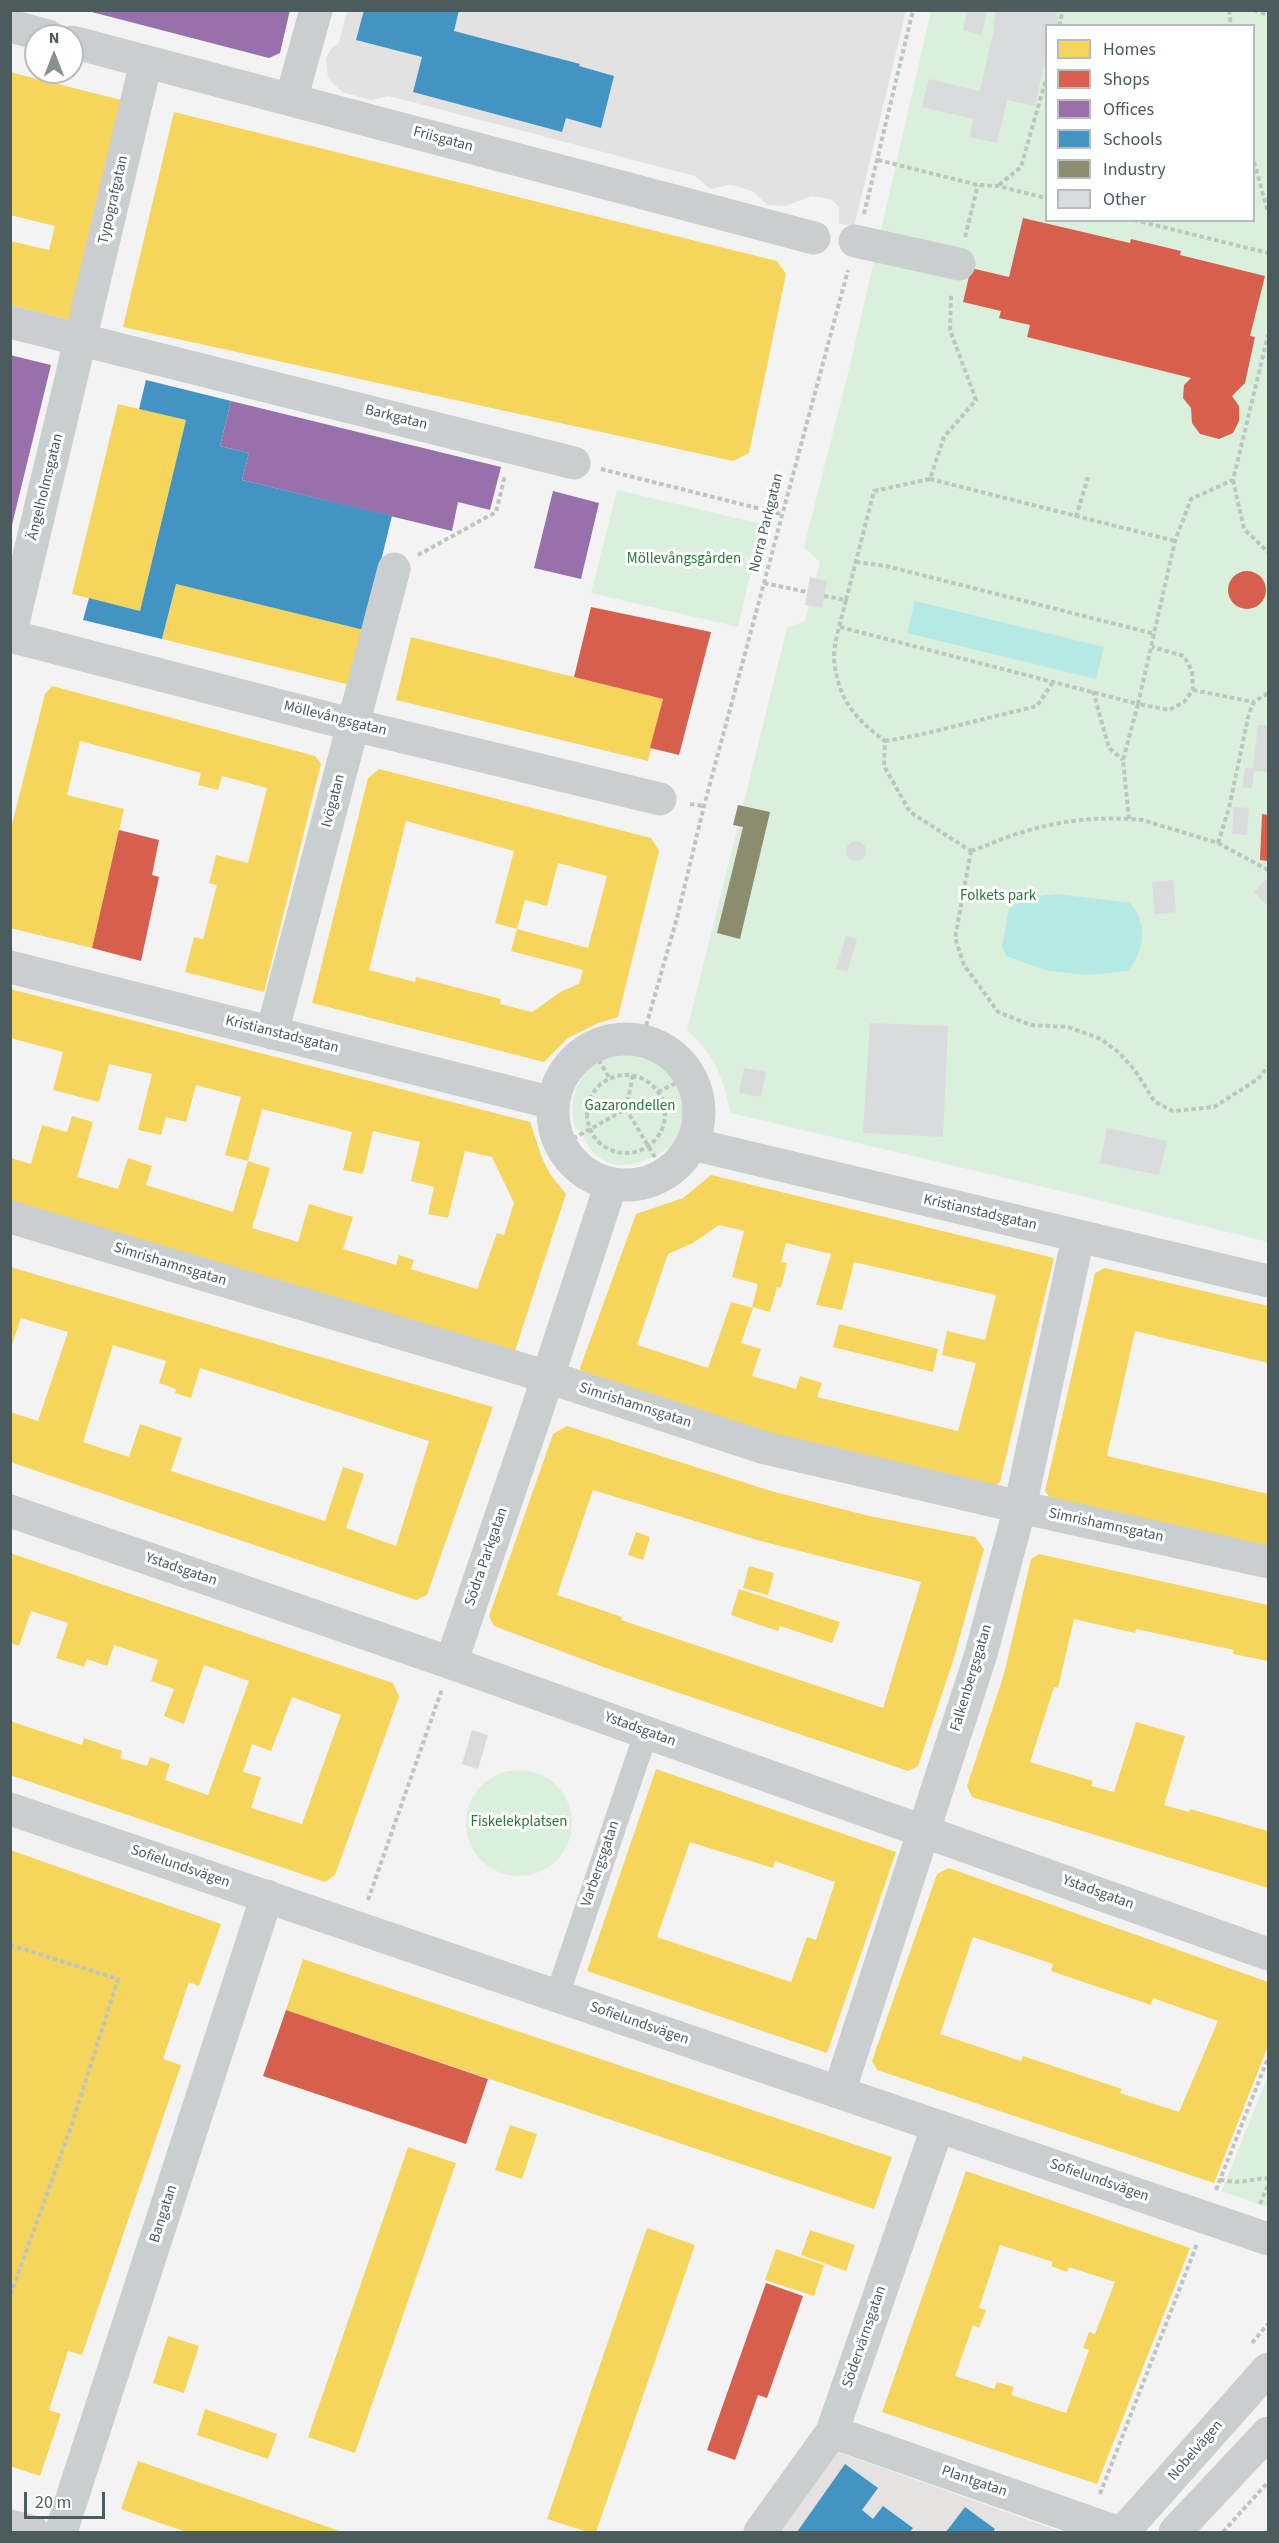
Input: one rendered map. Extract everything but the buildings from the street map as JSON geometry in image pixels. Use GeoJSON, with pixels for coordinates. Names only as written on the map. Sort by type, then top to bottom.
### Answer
{"type":"FeatureCollection","features":[{"type":"Feature","properties":{"kind":"street"},"geometry":{"type":"LineString","coordinates":[[291,100],[316,10]]}},
{"type":"Feature","properties":{"kind":"street","name":"Friisgatan"},"geometry":{"type":"LineString","coordinates":[[84,45],[814,238]]}},
{"type":"Feature","properties":{"kind":"street","name":"Typografgatan"},"geometry":{"type":"LineString","coordinates":[[81,338],[147,62]]}},
{"type":"Feature","properties":{"kind":"street"},"geometry":{"type":"LineString","coordinates":[[855,241],[959,264]]}},
{"type":"Feature","properties":{"kind":"street","name":"Barkgatan"},"geometry":{"type":"LineString","coordinates":[[10,322],[574,463]]}},
{"type":"Feature","properties":{"kind":"street","name":"Ängelholmsgatan"},"geometry":{"type":"LineString","coordinates":[[10,636],[81,338]]}},
{"type":"Feature","properties":{"kind":"street","name":"Ivögatan"},"geometry":{"type":"LineString","coordinates":[[272,1033],[394,569]]}},
{"type":"Feature","properties":{"kind":"street","name":"Möllevångsgatan"},"geometry":{"type":"LineString","coordinates":[[10,636],[660,799]]}},
{"type":"Feature","properties":{"kind":"street","name":"Kristianstadsgatan"},"geometry":{"type":"LineString","coordinates":[[10,968],[553,1103]]}},
{"type":"Feature","properties":{"kind":"street"},"geometry":{"type":"LineString","coordinates":[[616,1040],[642,1040],[672,1054],[690,1076],[698,1096],[700,1112],[698,1128],[693,1144],[672,1170],[649,1182],[628,1186],[611,1184],[589,1176],[560,1146],[553,1122],[553,1103],[557,1086],[566,1070],[577,1057],[591,1047],[616,1040]]}},
{"type":"Feature","properties":{"kind":"street","name":"Kristianstadsgatan"},"geometry":{"type":"LineString","coordinates":[[693,1144],[1269,1281]]}},
{"type":"Feature","properties":{"kind":"street","name":"Södra Parkgatan"},"geometry":{"type":"LineString","coordinates":[[451,1663],[611,1184]]}},
{"type":"Feature","properties":{"kind":"street","name":"Simrishamnsgatan"},"geometry":{"type":"LineString","coordinates":[[10,1217],[548,1377],[765,1448],[1269,1562]]}},
{"type":"Feature","properties":{"kind":"street","name":"Falkenbergsgatan"},"geometry":{"type":"LineString","coordinates":[[839,2092],[981,1654],[1020,1507],[1074,1256]]}},
{"type":"Feature","properties":{"kind":"street","name":"Ystadsgatan"},"geometry":{"type":"LineString","coordinates":[[10,1511],[451,1663],[1269,1953]]}},
{"type":"Feature","properties":{"kind":"street","name":"Varbergsgatan"},"geometry":{"type":"LineString","coordinates":[[556,1995],[646,1733]]}},
{"type":"Feature","properties":{"kind":"street","name":"Sofielundsvägen"},"geometry":{"type":"LineString","coordinates":[[10,1809],[938,2126],[1216,2201],[1269,2239]]}},
{"type":"Feature","properties":{"kind":"street","name":"Bangatan"},"geometry":{"type":"LineString","coordinates":[[61,2532],[267,1896]]}},
{"type":"Feature","properties":{"kind":"street","name":"Södervärnsgatan"},"geometry":{"type":"LineString","coordinates":[[760,2532],[832,2432],[938,2126]]}},
{"type":"Feature","properties":{"kind":"street","name":"Nobelvägen"},"geometry":{"type":"LineString","coordinates":[[1124,2532],[1269,2368]]}},
{"type":"Feature","properties":{"kind":"street","name":"Plantgatan"},"geometry":{"type":"LineString","coordinates":[[832,2432],[1117,2532]]}},
{"type":"Feature","properties":{"kind":"street"},"geometry":{"type":"LineString","coordinates":[[1176,2532],[1269,2433]]}},
{"type":"Feature","properties":{"kind":"street"},"geometry":{"type":"LineString","coordinates":[[10,2526],[33,2532]]}},
{"type":"Feature","properties":{"kind":"path","name":"Norra Parkgatan"},"geometry":{"type":"LineString","coordinates":[[642,1040],[677,918],[781,514],[878,160],[912,10]]}},
{"type":"Feature","properties":{"kind":"path"},"geometry":{"type":"LineString","coordinates":[[1254,10],[1269,15]]}},
{"type":"Feature","properties":{"kind":"path"},"geometry":{"type":"LineString","coordinates":[[998,186],[1021,167],[1045,86]]}},
{"type":"Feature","properties":{"kind":"path"},"geometry":{"type":"LineString","coordinates":[[878,160],[978,185],[998,186],[1045,198]]}},
{"type":"Feature","properties":{"kind":"path"},"geometry":{"type":"LineString","coordinates":[[1255,165],[1269,212]]}},
{"type":"Feature","properties":{"kind":"path"},"geometry":{"type":"LineString","coordinates":[[930,479],[944,437],[976,400],[950,330],[950,300],[978,185]]}},
{"type":"Feature","properties":{"kind":"path"},"geometry":{"type":"LineString","coordinates":[[1142,222],[1269,253]]}},
{"type":"Feature","properties":{"kind":"path"},"geometry":{"type":"LineString","coordinates":[[1269,335],[1233,480],[1244,529],[1269,552]]}},
{"type":"Feature","properties":{"kind":"path"},"geometry":{"type":"LineString","coordinates":[[394,569],[496,512],[512,447]]}},
{"type":"Feature","properties":{"kind":"path"},"geometry":{"type":"LineString","coordinates":[[574,463],[781,514]]}},
{"type":"Feature","properties":{"kind":"path"},"geometry":{"type":"LineString","coordinates":[[1076,517],[1088,477]]}},
{"type":"Feature","properties":{"kind":"path"},"geometry":{"type":"LineString","coordinates":[[1053,682],[1037,706],[919,735],[885,741],[860,723],[843,699],[834,659],[846,600],[874,491],[930,479],[1175,541]]}},
{"type":"Feature","properties":{"kind":"path"},"geometry":{"type":"LineString","coordinates":[[1129,819],[1123,760],[1152,647],[1175,541],[1191,499],[1233,480]]}},
{"type":"Feature","properties":{"kind":"path"},"geometry":{"type":"LineString","coordinates":[[856,562],[886,566],[1155,634]]}},
{"type":"Feature","properties":{"kind":"path"},"geometry":{"type":"LineString","coordinates":[[764,583],[807,592]]}},
{"type":"Feature","properties":{"kind":"path"},"geometry":{"type":"LineString","coordinates":[[824,596],[846,600]]}},
{"type":"Feature","properties":{"kind":"path"},"geometry":{"type":"LineString","coordinates":[[840,627],[1169,710],[1184,702],[1193,690],[1192,671],[1184,656],[1152,647]]}},
{"type":"Feature","properties":{"kind":"path"},"geometry":{"type":"LineString","coordinates":[[1193,690],[1254,702]]}},
{"type":"Feature","properties":{"kind":"path"},"geometry":{"type":"LineString","coordinates":[[1093,691],[1109,748],[1123,760]]}},
{"type":"Feature","properties":{"kind":"path"},"geometry":{"type":"LineString","coordinates":[[1218,843],[1229,808],[1249,713],[1254,702],[1269,693]]}},
{"type":"Feature","properties":{"kind":"path"},"geometry":{"type":"LineString","coordinates":[[885,741],[884,766],[910,812],[971,851]]}},
{"type":"Feature","properties":{"kind":"path"},"geometry":{"type":"LineString","coordinates":[[971,851],[1022,832],[1076,820],[1129,819],[1142,820],[1218,843],[1269,870]]}},
{"type":"Feature","properties":{"kind":"path"},"geometry":{"type":"LineString","coordinates":[[971,851],[955,938],[964,965],[998,1012],[1031,1025],[1068,1027],[1101,1039],[1118,1052],[1134,1069],[1155,1102],[1173,1111],[1214,1107],[1257,1078],[1269,1065]]}},
{"type":"Feature","properties":{"kind":"path"},"geometry":{"type":"LineString","coordinates":[[591,1047],[610,1078]]}},
{"type":"Feature","properties":{"kind":"path"},"geometry":{"type":"LineString","coordinates":[[633,1075],[626,1109],[665,1174]]}},
{"type":"Feature","properties":{"kind":"path"},"geometry":{"type":"LineString","coordinates":[[633,1075],[645,1079],[658,1092],[666,1110],[664,1123],[660,1134],[648,1146],[630,1153],[618,1152],[606,1148],[591,1130],[588,1106],[592,1095],[610,1078],[633,1075]]}},
{"type":"Feature","properties":{"kind":"path"},"geometry":{"type":"LineString","coordinates":[[658,1092],[690,1076]]}},
{"type":"Feature","properties":{"kind":"path"},"geometry":{"type":"LineString","coordinates":[[560,1146],[626,1109]]}},
{"type":"Feature","properties":{"kind":"path"},"geometry":{"type":"LineString","coordinates":[[359,1928],[451,1663]]}},
{"type":"Feature","properties":{"kind":"path"},"geometry":{"type":"LineString","coordinates":[[10,1945],[118,1979],[71,2127],[10,2296]]}},
{"type":"Feature","properties":{"kind":"path"},"geometry":{"type":"LineString","coordinates":[[1098,2498],[1216,2201],[1220,2180],[1269,2058]]}},
{"type":"Feature","properties":{"kind":"path"},"geometry":{"type":"LineString","coordinates":[[1220,2180],[1236,2182],[1269,2178]]}},
{"type":"Feature","properties":{"kind":"path"},"geometry":{"type":"LineString","coordinates":[[1260,2204],[1269,2184]]}},
{"type":"Feature","properties":{"kind":"path"},"geometry":{"type":"LineString","coordinates":[[1249,2200],[1269,2207]]}},
{"type":"Feature","properties":{"kind":"path"},"geometry":{"type":"LineString","coordinates":[[1223,2532],[1269,2482]]}},
{"type":"Feature","properties":{"kind":"shaded area"},"geometry":{"type":"Polygon","coordinates":[[[347,11],[906,11],[854,227],[839,223],[839,207],[831,199],[811,196],[786,206],[767,205],[754,192],[737,186],[729,185],[710,189],[695,176],[389,96],[371,100],[342,92],[328,78],[326,58],[331,49],[339,43],[347,11]]]}},
{"type":"Feature","properties":{"kind":"shaded area"},"geometry":{"type":"Polygon","coordinates":[[[835,2451],[1059,2531],[777,2532],[835,2451]]]}},
{"type":"Feature","properties":{"kind":"green space","name":"Folkets park"},"geometry":{"type":"Polygon","coordinates":[[[931,11],[1268,11],[1268,1242],[731,1113],[724,1088],[711,1058],[687,1031],[787,628],[805,621],[820,562],[804,547],[851,361],[931,11]]]}},
{"type":"Feature","properties":{"kind":"green space","name":"Möllevångsgården"},"geometry":{"type":"Polygon","coordinates":[[[617,490],[762,524],[738,627],[591,593],[617,490]]]}},
{"type":"Feature","properties":{"kind":"green space","name":"Gazarondellen"},"geometry":{"type":"Polygon","coordinates":[[[629,1050],[654,1055],[672,1069],[687,1091],[689,1108],[685,1125],[672,1148],[640,1162],[619,1165],[609,1163],[591,1150],[576,1128],[573,1100],[583,1076],[592,1066],[615,1052],[629,1050]]]}},
{"type":"Feature","properties":{"kind":"green space","name":"Fiskelekplatsen"},"geometry":{"type":"Polygon","coordinates":[[[519,1770],[539,1774],[556,1786],[568,1803],[572,1823],[568,1843],[556,1860],[539,1872],[519,1876],[499,1872],[482,1860],[470,1843],[466,1823],[470,1803],[482,1786],[499,1774],[519,1770]]]}},
{"type":"Feature","properties":{"kind":"green space"},"geometry":{"type":"Polygon","coordinates":[[[1268,2075],[1268,2208],[1222,2191],[1268,2075]]]}},
{"type":"Feature","properties":{"kind":"water"},"geometry":{"type":"Polygon","coordinates":[[[915,601],[1104,647],[1096,679],[907,633],[915,601]]]}},
{"type":"Feature","properties":{"kind":"water"},"geometry":{"type":"Polygon","coordinates":[[[1057,894],[1130,903],[1140,920],[1142,937],[1138,954],[1128,971],[1089,975],[1049,971],[1006,956],[1002,946],[1009,909],[1023,898],[1057,894]]]}}]}
